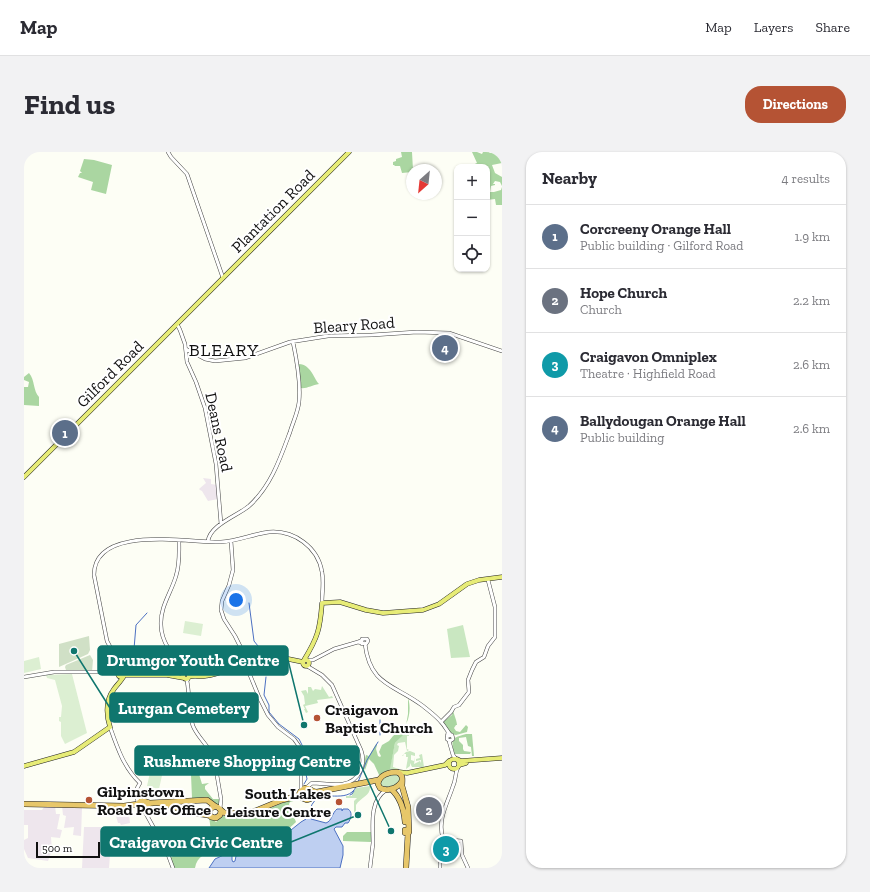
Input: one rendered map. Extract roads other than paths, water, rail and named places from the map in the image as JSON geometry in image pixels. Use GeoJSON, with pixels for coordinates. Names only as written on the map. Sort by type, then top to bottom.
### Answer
{"type":"FeatureCollection","features":[{"type":"Feature","properties":{"kind":"highway"},"geometry":{"type":"LineString","coordinates":[[305,789],[306,800],[321,793],[356,786],[378,780],[388,773],[398,772],[403,779],[402,787],[408,807],[406,868]]}},
{"type":"Feature","properties":{"kind":"highway"},"geometry":{"type":"LineString","coordinates":[[383,790],[399,785],[403,779]]}},
{"type":"Feature","properties":{"kind":"highway"},"geometry":{"type":"LineString","coordinates":[[378,780],[383,790]]}},
{"type":"Feature","properties":{"kind":"highway"},"geometry":{"type":"LineString","coordinates":[[305,789],[317,792],[374,784],[398,797],[405,818],[407,833]]}},
{"type":"Feature","properties":{"kind":"highway"},"geometry":{"type":"LineString","coordinates":[[305,789],[312,793],[312,797]]}},
{"type":"Feature","properties":{"kind":"highway"},"geometry":{"type":"LineString","coordinates":[[211,816],[209,812],[210,809],[251,814],[259,812],[296,797],[305,789]]}},
{"type":"Feature","properties":{"kind":"highway"},"geometry":{"type":"LineString","coordinates":[[141,805],[150,803],[207,800],[219,809]]}},
{"type":"Feature","properties":{"kind":"highway"},"geometry":{"type":"LineString","coordinates":[[24,804],[96,806],[160,804],[216,818],[219,809]]}},
{"type":"Feature","properties":{"kind":"main road","name":"Plantation Road"},"geometry":{"type":"LineString","coordinates":[[214,287],[349,152]]}},
{"type":"Feature","properties":{"kind":"main road","name":"Gilford Road"},"geometry":{"type":"LineString","coordinates":[[24,477],[214,287]]}},
{"type":"Feature","properties":{"kind":"main road"},"geometry":{"type":"LineString","coordinates":[[24,766],[74,752],[110,727],[107,717],[107,704],[121,674],[187,677],[209,676],[219,673],[244,658],[261,655],[298,662],[308,662],[319,631],[322,603],[340,602],[366,610],[383,613],[423,610],[439,604],[467,584],[479,580],[502,577]]}},
{"type":"Feature","properties":{"kind":"main road"},"geometry":{"type":"LineString","coordinates":[[456,759],[459,762],[458,766]]}},
{"type":"Feature","properties":{"kind":"main road"},"geometry":{"type":"LineString","coordinates":[[398,772],[414,772],[446,764],[456,759],[461,761],[502,759]]}},
{"type":"Feature","properties":{"kind":"main road"},"geometry":{"type":"LineString","coordinates":[[403,779],[407,775],[445,766],[451,768],[462,763],[502,759]]}},
{"type":"Feature","properties":{"kind":"main road"},"geometry":{"type":"LineString","coordinates":[[450,761],[451,768]]}},
{"type":"Feature","properties":{"kind":"street"},"geometry":{"type":"LineString","coordinates":[[168,152],[187,176],[223,278]]}},
{"type":"Feature","properties":{"kind":"street","name":"Deans Road"},"geometry":{"type":"LineString","coordinates":[[176,324],[182,334],[186,349],[187,362],[205,408],[215,457],[221,524]]}},
{"type":"Feature","properties":{"kind":"street","name":"Bleary Road"},"geometry":{"type":"LineString","coordinates":[[186,349],[205,359],[215,361],[245,358],[293,342],[332,335],[372,335],[408,332],[447,333],[476,341],[502,351]]}},
{"type":"Feature","properties":{"kind":"street"},"geometry":{"type":"LineString","coordinates":[[208,542],[210,536],[221,524],[244,510],[254,500],[271,478],[279,462],[299,404],[298,379],[293,342]]}},
{"type":"Feature","properties":{"kind":"street"},"geometry":{"type":"LineString","coordinates":[[24,677],[47,673],[121,674],[120,667],[109,648],[104,632],[102,612],[94,575],[95,564],[106,550],[130,542],[146,540],[208,542],[231,541],[264,533],[279,532],[289,534],[302,541],[314,553],[321,566],[323,580],[322,603]]}},
{"type":"Feature","properties":{"kind":"street"},"geometry":{"type":"LineString","coordinates":[[179,540],[178,568],[161,615],[161,631],[168,647],[182,666],[187,677],[192,724],[197,734],[214,758],[221,799],[219,809]]}},
{"type":"Feature","properties":{"kind":"street"},"geometry":{"type":"LineString","coordinates":[[231,541],[233,572],[230,585],[222,602],[221,609],[224,619],[235,636],[259,697],[268,715],[278,727],[294,739],[299,746],[305,789]]}},
{"type":"Feature","properties":{"kind":"street"},"geometry":{"type":"LineString","coordinates":[[441,722],[451,713],[454,707],[460,704],[469,692],[468,679],[472,670],[476,662],[484,657],[488,646],[495,638],[496,626],[494,604],[488,580]]}},
{"type":"Feature","properties":{"kind":"street"},"geometry":{"type":"LineString","coordinates":[[305,789],[312,783],[342,784],[354,779],[363,765],[363,754],[334,688],[326,678],[308,662],[334,649],[358,642],[363,643],[367,660],[374,673],[383,681],[409,696],[441,722],[448,734],[447,739],[451,740],[452,754],[450,761]]}},
{"type":"Feature","properties":{"kind":"street"},"geometry":{"type":"LineString","coordinates":[[110,727],[121,756],[135,778],[140,783],[136,790],[137,797],[167,852],[173,868]]}},
{"type":"Feature","properties":{"kind":"street"},"geometry":{"type":"LineString","coordinates":[[452,754],[456,759]]}},
{"type":"Feature","properties":{"kind":"street"},"geometry":{"type":"LineString","coordinates":[[440,868],[442,825],[445,806],[454,783],[458,766]]}},
{"type":"Feature","properties":{"kind":"street"},"geometry":{"type":"LineString","coordinates":[[451,768],[455,774]]}},
{"type":"Feature","properties":{"kind":"street"},"geometry":{"type":"LineString","coordinates":[[370,868],[372,850],[372,818],[375,806],[383,790]]}},
{"type":"Feature","properties":{"kind":"street"},"geometry":{"type":"LineString","coordinates":[[442,840],[461,842],[461,855],[468,868]]}},
{"type":"Feature","properties":{"kind":"water"},"geometry":{"type":"Polygon","coordinates":[[[337,809],[342,809],[342,811],[343,809],[348,809],[350,810],[351,814],[351,818],[348,823],[345,823],[342,827],[336,827],[334,829],[343,846],[343,855],[340,868],[209,868],[215,859],[228,853],[232,855],[233,862],[235,861],[236,856],[243,852],[257,853],[266,850],[306,819],[303,817],[303,813],[311,812],[311,819],[326,823],[330,821],[337,809]]]}},
{"type":"Feature","properties":{"kind":"waterway"},"geometry":{"type":"LineString","coordinates":[[249,603],[254,641],[263,654]]}},
{"type":"Feature","properties":{"kind":"waterway"},"geometry":{"type":"LineString","coordinates":[[147,613],[136,625],[133,661],[135,664],[157,674]]}},
{"type":"Feature","properties":{"kind":"waterway"},"geometry":{"type":"LineString","coordinates":[[263,657],[263,666]]}},
{"type":"Feature","properties":{"kind":"waterway"},"geometry":{"type":"LineString","coordinates":[[266,677],[264,695],[269,705],[269,712],[279,724],[299,739],[305,751],[303,760],[307,779],[304,784]]}},
{"type":"Feature","properties":{"kind":"waterway"},"geometry":{"type":"LineString","coordinates":[[380,720],[380,735]]}},
{"type":"Feature","properties":{"kind":"waterway"},"geometry":{"type":"LineString","coordinates":[[358,782],[367,760],[378,742]]}},
{"type":"Feature","properties":{"kind":"waterway"},"geometry":{"type":"LineString","coordinates":[[310,812],[312,804],[317,799],[328,796],[347,795],[356,787]]}},
{"type":"Feature","properties":{"kind":"waterway"},"geometry":{"type":"LineString","coordinates":[[350,795],[354,791]]}},
{"type":"Feature","properties":{"kind":"place","name":"Ballydougan Orange Hall"},"geometry":{"type":"Point","coordinates":[445,348]}},
{"type":"Feature","properties":{"kind":"place","name":"Corcreeny Orange Hall"},"geometry":{"type":"Point","coordinates":[65,433]}},
{"type":"Feature","properties":{"kind":"place","name":"Lurgan Cemetery"},"geometry":{"type":"Point","coordinates":[74,651]}},
{"type":"Feature","properties":{"kind":"place","name":"Craigavon Baptist Church"},"geometry":{"type":"Point","coordinates":[317,718]}},
{"type":"Feature","properties":{"kind":"place","name":"Drumgor Youth Centre"},"geometry":{"type":"Point","coordinates":[304,725]}},
{"type":"Feature","properties":{"kind":"place","name":"Gilpinstown Road Post Office"},"geometry":{"type":"Point","coordinates":[89,800]}},
{"type":"Feature","properties":{"kind":"place","name":"South Lakes Leisure Centre"},"geometry":{"type":"Point","coordinates":[339,802]}},
{"type":"Feature","properties":{"kind":"place","name":"Hope Church"},"geometry":{"type":"Point","coordinates":[429,810]}},
{"type":"Feature","properties":{"kind":"place","name":"Craigavon Civic Centre"},"geometry":{"type":"Point","coordinates":[358,815]}},
{"type":"Feature","properties":{"kind":"place","name":"Rushmere Shopping Centre"},"geometry":{"type":"Point","coordinates":[391,831]}},
{"type":"Feature","properties":{"kind":"place","name":"Craigavon Omniplex"},"geometry":{"type":"Point","coordinates":[446,849]}},
{"type":"Feature","properties":{"kind":"district","name":"BLEARY"},"geometry":{"type":"Point","coordinates":[224,350]}}]}
